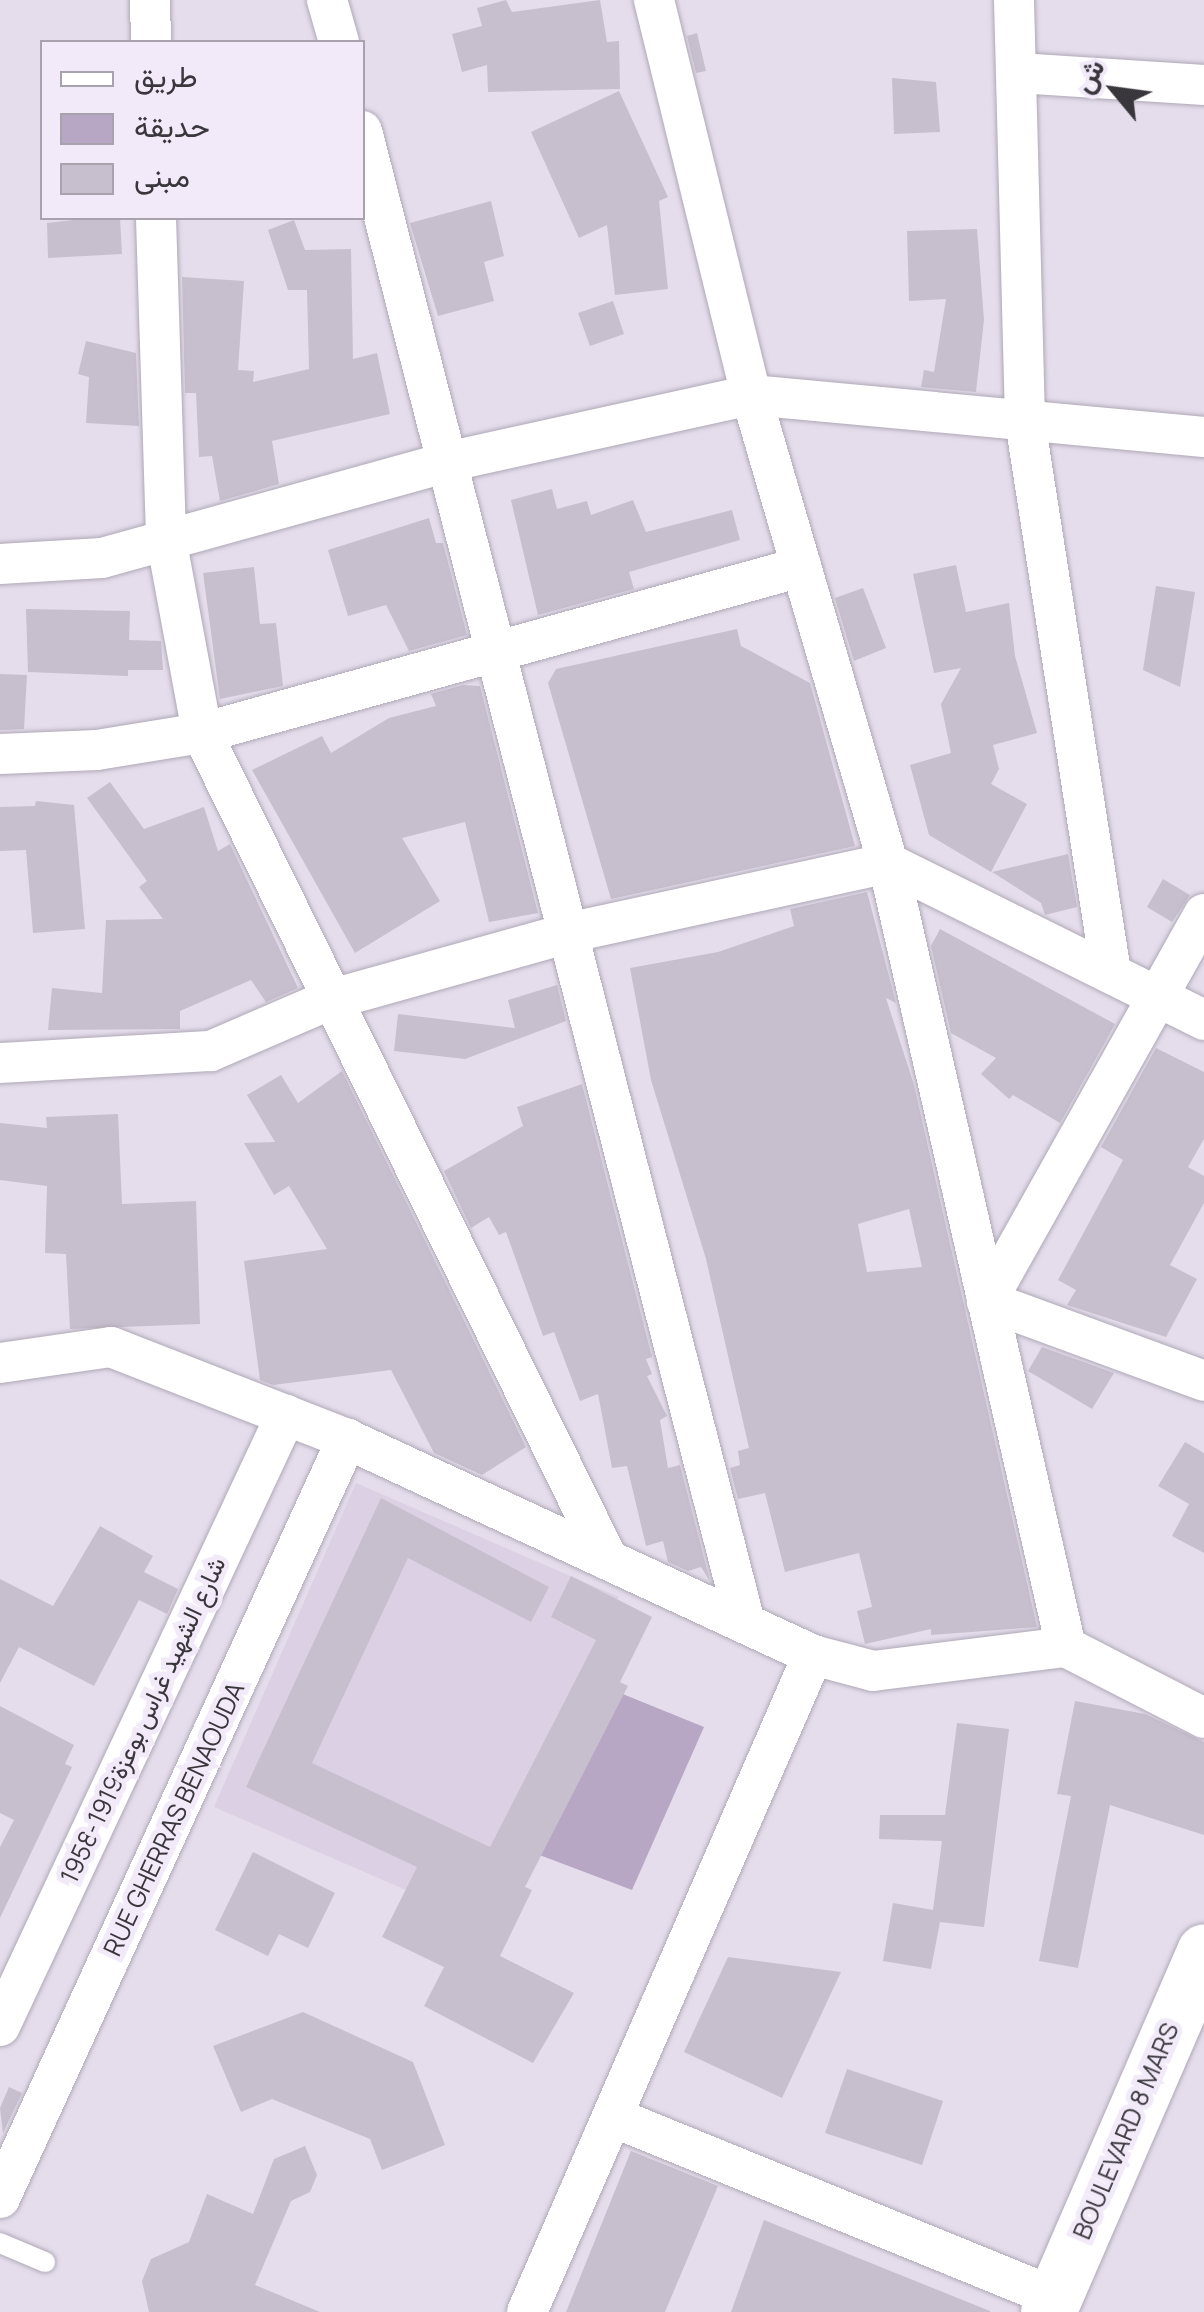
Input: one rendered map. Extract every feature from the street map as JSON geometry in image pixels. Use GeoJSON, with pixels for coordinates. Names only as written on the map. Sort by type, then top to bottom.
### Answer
{"type":"FeatureCollection","features":[{"type":"Feature","properties":{"kind":"main road","name":"BOULEVARD 8 MARS"},"geometry":{"type":"LineString","coordinates":[[1052,2305],[1204,1951]]}},
{"type":"Feature","properties":{"kind":"street"},"geometry":{"type":"LineString","coordinates":[[150,0],[151,40]]}},
{"type":"Feature","properties":{"kind":"street"},"geometry":{"type":"LineString","coordinates":[[327,0],[338,40]]}},
{"type":"Feature","properties":{"kind":"street"},"geometry":{"type":"LineString","coordinates":[[654,0],[751,395],[888,863],[1066,1647]]}},
{"type":"Feature","properties":{"kind":"street"},"geometry":{"type":"LineString","coordinates":[[1014,0],[1026,420],[1111,974]]}},
{"type":"Feature","properties":{"kind":"street"},"geometry":{"type":"LineString","coordinates":[[1019,73],[1204,85]]}},
{"type":"Feature","properties":{"kind":"street"},"geometry":{"type":"LineString","coordinates":[[365,142],[501,650],[745,1624]]}},
{"type":"Feature","properties":{"kind":"street"},"geometry":{"type":"LineString","coordinates":[[156,220],[166,538],[202,733],[329,1000],[608,1560]]}},
{"type":"Feature","properties":{"kind":"street"},"geometry":{"type":"LineString","coordinates":[[0,564],[102,558],[451,461],[751,395],[1204,437]]}},
{"type":"Feature","properties":{"kind":"street"},"geometry":{"type":"LineString","coordinates":[[0,754],[97,750],[202,733],[801,567]]}},
{"type":"Feature","properties":{"kind":"street"},"geometry":{"type":"LineString","coordinates":[[0,1063],[211,1051],[329,1000],[572,932],[888,863],[1204,1020]]}},
{"type":"Feature","properties":{"kind":"street"},"geometry":{"type":"LineString","coordinates":[[987,1300],[1204,914]]}},
{"type":"Feature","properties":{"kind":"street"},"geometry":{"type":"LineString","coordinates":[[987,1300],[1204,1381]]}},
{"type":"Feature","properties":{"kind":"street"},"geometry":{"type":"LineString","coordinates":[[0,1363],[111,1347],[347,1439],[813,1655],[873,1671],[1066,1647],[1204,1718]]}},
{"type":"Feature","properties":{"kind":"street","name":"شارع الشهيد غراس بوعزة1919-1958"},"geometry":{"type":"LineString","coordinates":[[0,2026],[286,1415]]}},
{"type":"Feature","properties":{"kind":"street","name":"RUE GHERRAS BENAOUDA"},"geometry":{"type":"LineString","coordinates":[[0,2198],[347,1439]]}},
{"type":"Feature","properties":{"kind":"street"},"geometry":{"type":"LineString","coordinates":[[527,2312],[813,1655]]}},
{"type":"Feature","properties":{"kind":"street"},"geometry":{"type":"LineString","coordinates":[[612,2116],[1052,2305]]}},
{"type":"Feature","properties":{"kind":"lane"},"geometry":{"type":"LineString","coordinates":[[0,2243],[45,2262]]}},
{"type":"Feature","properties":{"kind":"shaded area"},"geometry":{"type":"Polygon","coordinates":[[[356,1483],[619,1597],[473,1919],[214,1807],[356,1483]]]}},
{"type":"Feature","properties":{"kind":"green space"},"geometry":{"type":"Polygon","coordinates":[[[603,1686],[704,1727],[632,1890],[529,1851],[603,1686]]]}},
{"type":"Feature","properties":{"kind":"building"},"geometry":{"type":"Polygon","coordinates":[[[506,0],[512,12],[600,0],[607,42],[619,41],[620,89],[488,92],[487,65],[462,72],[452,34],[482,26],[477,8],[506,0]]]}},
{"type":"Feature","properties":{"kind":"building"},"geometry":{"type":"Polygon","coordinates":[[[697,33],[706,71],[696,73],[687,36],[697,33]]]}},
{"type":"Feature","properties":{"kind":"building"},"geometry":{"type":"Polygon","coordinates":[[[892,78],[936,82],[940,132],[894,134],[892,78]]]}},
{"type":"Feature","properties":{"kind":"building"},"geometry":{"type":"Polygon","coordinates":[[[619,91],[668,197],[659,201],[668,289],[615,295],[607,225],[579,238],[531,132],[619,91]]]}},
{"type":"Feature","properties":{"kind":"building"},"geometry":{"type":"Polygon","coordinates":[[[491,201],[504,256],[484,262],[494,301],[438,316],[410,223],[491,201]]]}},
{"type":"Feature","properties":{"kind":"building"},"geometry":{"type":"Polygon","coordinates":[[[120,220],[122,254],[48,258],[47,223],[120,220]]]}},
{"type":"Feature","properties":{"kind":"building"},"geometry":{"type":"Polygon","coordinates":[[[294,220],[305,250],[351,249],[353,359],[377,353],[390,414],[272,441],[279,484],[220,501],[212,456],[199,457],[196,393],[185,393],[182,277],[244,281],[238,370],[254,371],[253,382],[309,369],[307,290],[288,290],[268,230],[294,220]]]}},
{"type":"Feature","properties":{"kind":"building"},"geometry":{"type":"Polygon","coordinates":[[[977,229],[984,320],[976,392],[921,387],[924,370],[934,372],[946,299],[909,301],[907,231],[977,229]]]}},
{"type":"Feature","properties":{"kind":"building"},"geometry":{"type":"Polygon","coordinates":[[[613,301],[624,334],[590,346],[578,313],[613,301]]]}},
{"type":"Feature","properties":{"kind":"building"},"geometry":{"type":"Polygon","coordinates":[[[86,341],[136,353],[139,426],[86,423],[89,377],[78,374],[86,341]]]}},
{"type":"Feature","properties":{"kind":"building"},"geometry":{"type":"Polygon","coordinates":[[[552,489],[557,509],[587,501],[591,515],[633,500],[646,532],[732,510],[740,540],[629,572],[634,589],[538,615],[511,500],[552,489]]]}},
{"type":"Feature","properties":{"kind":"building"},"geometry":{"type":"Polygon","coordinates":[[[429,518],[436,543],[443,543],[467,635],[409,651],[386,605],[348,616],[328,550],[429,518]]]}},
{"type":"Feature","properties":{"kind":"building"},"geometry":{"type":"Polygon","coordinates":[[[956,565],[966,612],[1009,603],[1015,656],[1037,733],[993,745],[999,769],[991,784],[1027,804],[991,872],[929,835],[910,765],[951,753],[941,704],[961,668],[934,673],[913,574],[956,565]]]}},
{"type":"Feature","properties":{"kind":"building"},"geometry":{"type":"Polygon","coordinates":[[[254,567],[260,624],[276,623],[283,686],[220,699],[203,573],[254,567]]]}},
{"type":"Feature","properties":{"kind":"building"},"geometry":{"type":"Polygon","coordinates":[[[1156,586],[1195,592],[1180,687],[1143,670],[1156,586]]]}},
{"type":"Feature","properties":{"kind":"building"},"geometry":{"type":"Polygon","coordinates":[[[863,588],[886,648],[854,661],[835,598],[863,588]]]}},
{"type":"Feature","properties":{"kind":"building"},"geometry":{"type":"Polygon","coordinates":[[[26,609],[130,611],[129,640],[161,641],[163,670],[128,670],[128,676],[28,672],[26,609]]]}},
{"type":"Feature","properties":{"kind":"building"},"geometry":{"type":"Polygon","coordinates":[[[737,629],[741,646],[810,683],[855,846],[611,899],[548,683],[556,669],[737,629]]]}},
{"type":"Feature","properties":{"kind":"building"},"geometry":{"type":"Polygon","coordinates":[[[0,674],[27,675],[24,729],[0,730],[0,674]]]}},
{"type":"Feature","properties":{"kind":"building"},"geometry":{"type":"Polygon","coordinates":[[[463,685],[480,686],[538,913],[489,922],[465,822],[402,838],[440,901],[355,953],[252,770],[322,736],[331,753],[389,718],[436,706],[431,694],[463,685]]]}},
{"type":"Feature","properties":{"kind":"building"},"geometry":{"type":"Polygon","coordinates":[[[110,782],[144,829],[204,807],[218,851],[230,844],[298,988],[266,1002],[251,980],[180,1011],[180,1029],[48,1030],[52,988],[102,993],[106,920],[163,919],[139,887],[147,881],[87,798],[110,782]]]}},
{"type":"Feature","properties":{"kind":"building"},"geometry":{"type":"Polygon","coordinates":[[[36,801],[74,805],[85,929],[33,933],[26,850],[0,851],[0,807],[35,806],[36,801]]]}},
{"type":"Feature","properties":{"kind":"building"},"geometry":{"type":"Polygon","coordinates":[[[1068,854],[1077,907],[1045,915],[1041,903],[992,872],[1068,854]]]}},
{"type":"Feature","properties":{"kind":"building"},"geometry":{"type":"Polygon","coordinates":[[[1163,879],[1190,895],[1172,922],[1147,907],[1163,879]]]}},
{"type":"Feature","properties":{"kind":"building"},"geometry":{"type":"Polygon","coordinates":[[[867,892],[896,1003],[886,998],[914,1085],[1037,1627],[931,1635],[931,1629],[865,1644],[857,1611],[872,1607],[859,1553],[785,1572],[765,1493],[738,1499],[730,1468],[740,1465],[738,1451],[749,1448],[706,1259],[651,1080],[630,968],[718,952],[794,926],[790,909],[867,892]],[[909,1209],[858,1224],[867,1272],[922,1267],[909,1209]]]}},
{"type":"Feature","properties":{"kind":"building"},"geometry":{"type":"Polygon","coordinates":[[[940,929],[1115,1024],[1060,1123],[1013,1095],[1009,1099],[981,1074],[996,1058],[951,1033],[931,946],[940,929]]]}},
{"type":"Feature","properties":{"kind":"building"},"geometry":{"type":"Polygon","coordinates":[[[557,985],[566,1021],[465,1059],[394,1051],[398,1014],[515,1028],[508,1000],[557,985]]]}},
{"type":"Feature","properties":{"kind":"building"},"geometry":{"type":"Polygon","coordinates":[[[1156,1048],[1204,1072],[1204,1139],[1188,1167],[1204,1176],[1204,1203],[1170,1265],[1197,1279],[1166,1337],[1067,1305],[1076,1290],[1058,1280],[1123,1160],[1101,1147],[1156,1048]]]}},
{"type":"Feature","properties":{"kind":"building"},"geometry":{"type":"Polygon","coordinates":[[[342,1071],[526,1447],[482,1475],[434,1453],[391,1370],[273,1385],[260,1380],[244,1261],[327,1249],[289,1186],[274,1195],[244,1143],[275,1142],[247,1095],[281,1075],[298,1103],[342,1071]]]}},
{"type":"Feature","properties":{"kind":"building"},"geometry":{"type":"Polygon","coordinates":[[[582,1084],[652,1357],[646,1359],[652,1374],[647,1376],[667,1416],[660,1420],[668,1468],[680,1465],[710,1581],[701,1567],[688,1571],[668,1562],[663,1541],[646,1546],[627,1466],[612,1468],[598,1394],[580,1401],[554,1332],[543,1336],[506,1232],[499,1235],[489,1217],[471,1228],[444,1171],[523,1126],[517,1107],[582,1084]]]}},
{"type":"Feature","properties":{"kind":"building"},"geometry":{"type":"Polygon","coordinates":[[[118,1114],[122,1204],[196,1201],[200,1324],[70,1329],[66,1254],[45,1253],[47,1186],[0,1180],[0,1123],[47,1128],[46,1117],[118,1114]]]}},
{"type":"Feature","properties":{"kind":"building"},"geometry":{"type":"Polygon","coordinates":[[[1042,1347],[1114,1373],[1092,1409],[1028,1371],[1042,1347]]]}},
{"type":"Feature","properties":{"kind":"building"},"geometry":{"type":"Polygon","coordinates":[[[1185,1442],[1204,1453],[1204,1553],[1172,1536],[1189,1504],[1158,1486],[1185,1442]]]}},
{"type":"Feature","properties":{"kind":"building"},"geometry":{"type":"Polygon","coordinates":[[[381,1498],[549,1587],[531,1622],[408,1558],[312,1763],[490,1847],[596,1640],[551,1617],[571,1576],[652,1617],[620,1682],[628,1686],[525,1887],[532,1890],[500,1956],[574,1993],[533,2063],[424,2006],[444,1967],[382,1937],[417,1867],[246,1787],[381,1498]]]}},
{"type":"Feature","properties":{"kind":"building"},"geometry":{"type":"Polygon","coordinates":[[[100,1526],[153,1556],[144,1572],[178,1589],[167,1614],[139,1600],[94,1686],[19,1647],[0,1683],[0,1579],[53,1606],[100,1526]]]}},
{"type":"Feature","properties":{"kind":"building"},"geometry":{"type":"Polygon","coordinates":[[[1075,1701],[1145,1714],[1204,1742],[1204,1835],[1110,1805],[1078,1968],[1039,1961],[1071,1796],[1057,1794],[1075,1701]]]}},
{"type":"Feature","properties":{"kind":"building"},"geometry":{"type":"Polygon","coordinates":[[[0,1706],[74,1745],[65,1764],[72,1767],[0,1918],[0,1847],[14,1820],[0,1813],[0,1706]]]}},
{"type":"Feature","properties":{"kind":"building"},"geometry":{"type":"Polygon","coordinates":[[[957,1723],[1009,1729],[984,1927],[940,1922],[931,1969],[883,1961],[893,1903],[933,1910],[942,1841],[879,1839],[880,1815],[945,1815],[957,1723]]]}},
{"type":"Feature","properties":{"kind":"building"},"geometry":{"type":"Polygon","coordinates":[[[253,1852],[335,1893],[308,1948],[279,1934],[268,1956],[215,1930],[253,1852]]]}},
{"type":"Feature","properties":{"kind":"building"},"geometry":{"type":"Polygon","coordinates":[[[728,1957],[841,1972],[782,2098],[684,2052],[728,1957]]]}},
{"type":"Feature","properties":{"kind":"building"},"geometry":{"type":"Polygon","coordinates":[[[303,2012],[413,2062],[445,2145],[382,2170],[370,2139],[272,2099],[241,2112],[213,2046],[303,2012]]]}},
{"type":"Feature","properties":{"kind":"building"},"geometry":{"type":"Polygon","coordinates":[[[847,2069],[943,2101],[922,2165],[825,2133],[847,2069]]]}},
{"type":"Feature","properties":{"kind":"building"},"geometry":{"type":"Polygon","coordinates":[[[9,2087],[22,2093],[3,2133],[0,2108],[9,2087]]]}},
{"type":"Feature","properties":{"kind":"building"},"geometry":{"type":"Polygon","coordinates":[[[305,2146],[317,2175],[310,2192],[291,2201],[255,2285],[320,2312],[149,2312],[142,2281],[151,2259],[189,2242],[207,2194],[253,2214],[274,2159],[305,2146]]]}},
{"type":"Feature","properties":{"kind":"building"},"geometry":{"type":"Polygon","coordinates":[[[631,2151],[718,2186],[665,2312],[566,2312],[631,2151]]]}},
{"type":"Feature","properties":{"kind":"building"},"geometry":{"type":"Polygon","coordinates":[[[764,2220],[990,2311],[990,2312],[731,2312],[764,2220]]]}}]}
